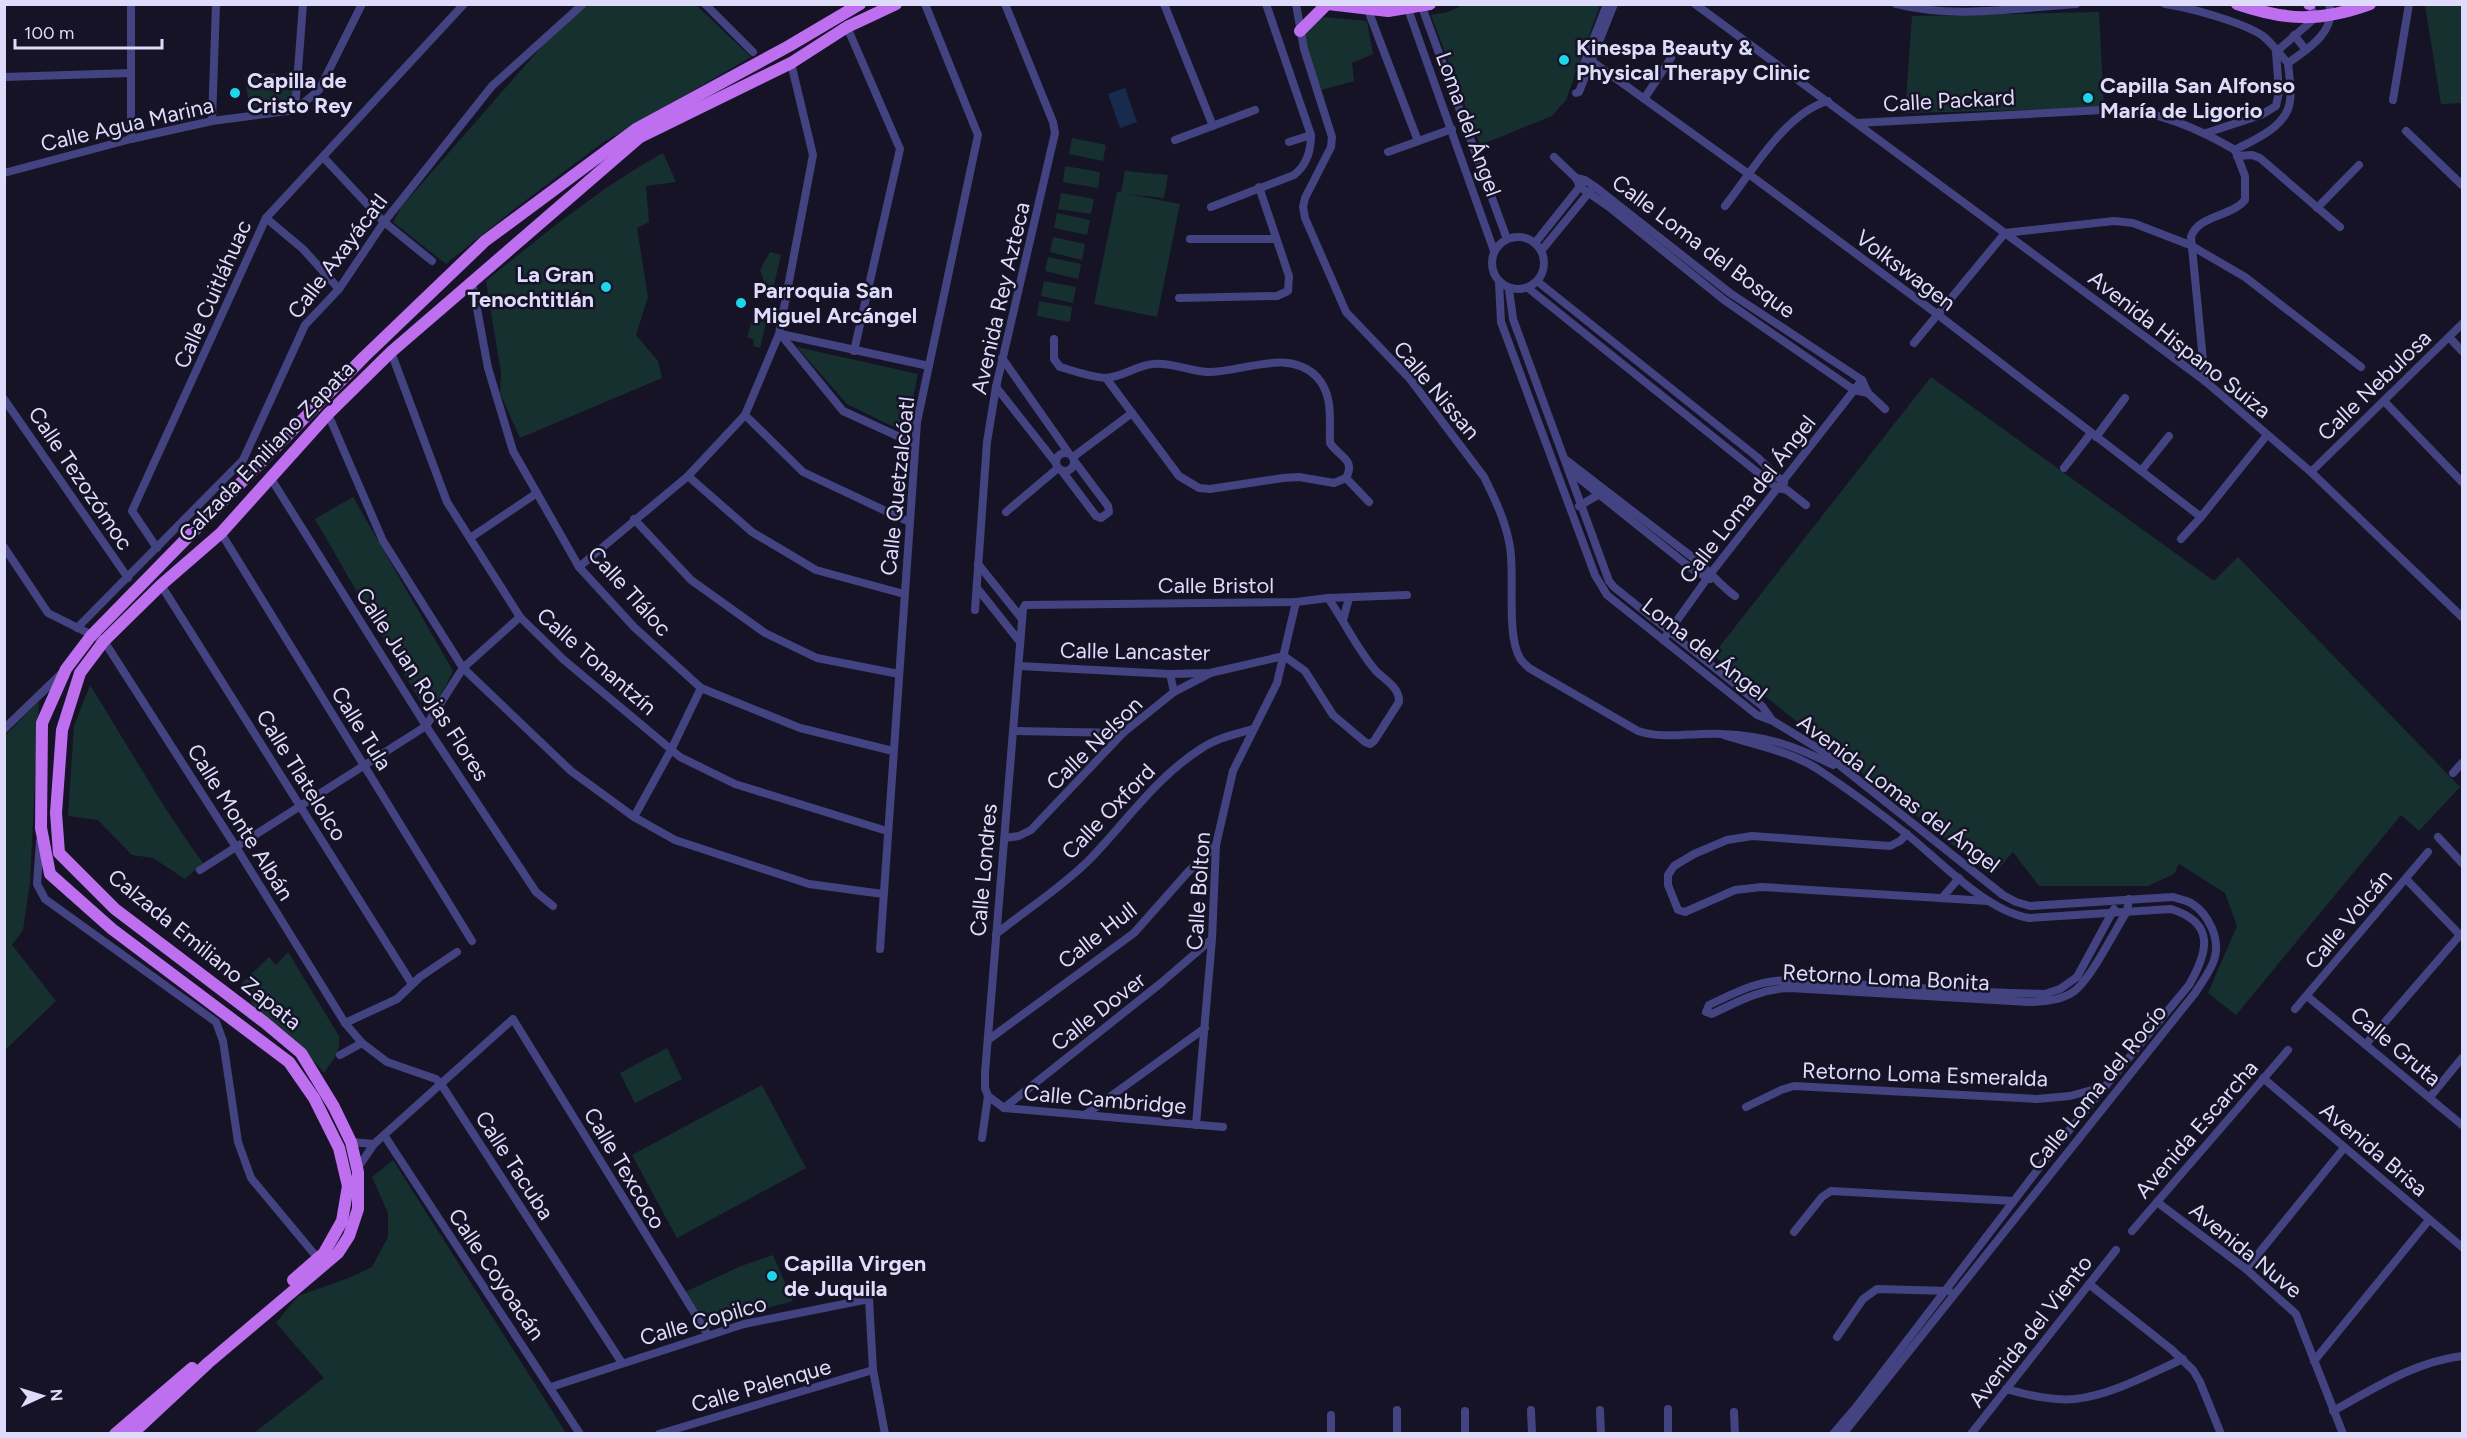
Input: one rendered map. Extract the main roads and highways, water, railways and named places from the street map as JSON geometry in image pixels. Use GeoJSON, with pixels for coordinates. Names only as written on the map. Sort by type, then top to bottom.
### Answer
{"type":"FeatureCollection","features":[{"type":"Feature","properties":{"kind":"main road","name":"Calzada Emiliano Zapata"},"geometry":{"type":"LineString","coordinates":[[132,1434],[321,1262],[342,1221],[348,1186],[339,1148],[314,1098],[289,1062],[112,929],[50,873],[41,828],[42,723],[66,669],[91,636],[364,357],[485,241],[636,129],[789,46],[860,4]]}},
{"type":"Feature","properties":{"kind":"main road","name":"Calzada Emiliano Zapata"},"geometry":{"type":"LineString","coordinates":[[115,1434],[321,1262],[338,1253],[349,1236],[358,1209],[357,1169],[351,1142],[334,1107],[301,1053],[116,909],[59,853],[56,813],[62,730],[80,673],[104,641],[161,585],[221,533],[328,414],[391,352],[640,137],[790,63],[847,27],[896,4]]}},
{"type":"Feature","properties":{"kind":"main road"},"geometry":{"type":"LineString","coordinates":[[1300,25],[1328,4],[1368,10],[1426,6]]}},
{"type":"Feature","properties":{"kind":"main road"},"geometry":{"type":"LineString","coordinates":[[2237,4],[2283,17],[2314,18],[2331,10],[2370,4]]}},
{"type":"Feature","properties":{"kind":"water"},"geometry":{"type":"Polygon","coordinates":[[[1125,88],[1137,122],[1120,128],[1108,94],[1125,88]]]}},
{"type":"Feature","properties":{"kind":"place","name":"Kinespa Beauty & Physical Therapy Clinic"},"geometry":{"type":"Point","coordinates":[1564,60]}},
{"type":"Feature","properties":{"kind":"place","name":"Capilla de Cristo Rey"},"geometry":{"type":"Point","coordinates":[235,93]}},
{"type":"Feature","properties":{"kind":"place","name":"Capilla San Alfonso María de Ligorio"},"geometry":{"type":"Point","coordinates":[2088,98]}},
{"type":"Feature","properties":{"kind":"place","name":"La Gran Tenochtitlán"},"geometry":{"type":"Point","coordinates":[606,287]}},
{"type":"Feature","properties":{"kind":"place","name":"Parroquia San Miguel Arcángel"},"geometry":{"type":"Point","coordinates":[741,303]}},
{"type":"Feature","properties":{"kind":"place","name":"Capilla Virgen de Juquila"},"geometry":{"type":"Point","coordinates":[772,1276]}}]}
